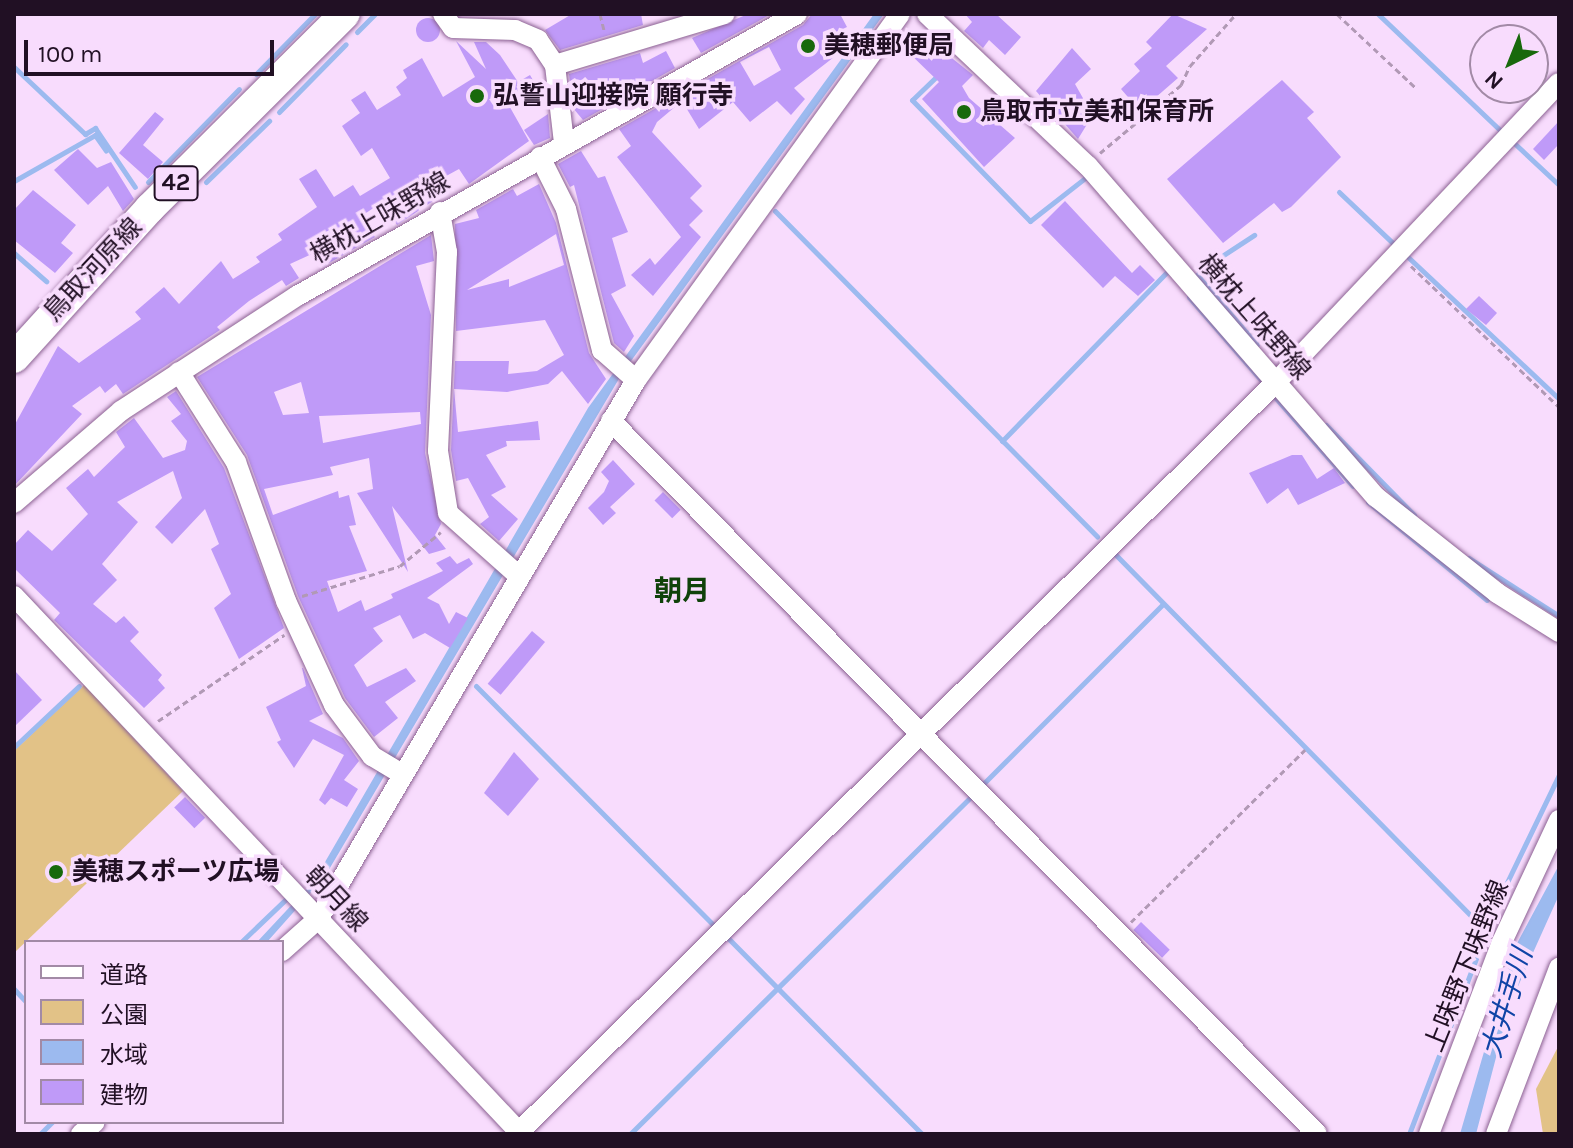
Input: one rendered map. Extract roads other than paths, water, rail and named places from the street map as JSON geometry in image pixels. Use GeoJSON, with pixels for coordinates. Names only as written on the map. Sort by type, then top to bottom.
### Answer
{"type":"FeatureCollection","features":[{"type":"Feature","properties":{"kind":"main road","name":"鳥取河原線"},"geometry":{"type":"LineString","coordinates":[[14,358],[150,208],[340,16]]}},
{"type":"Feature","properties":{"kind":"street"},"geometry":{"type":"LineString","coordinates":[[443,14],[453,28],[515,30],[538,40],[555,65],[564,143]]}},
{"type":"Feature","properties":{"kind":"street"},"geometry":{"type":"LineString","coordinates":[[555,65],[725,14]]}},
{"type":"Feature","properties":{"kind":"street"},"geometry":{"type":"LineString","coordinates":[[284,949],[319,918],[636,380],[900,14]]}},
{"type":"Feature","properties":{"kind":"street","name":"横枕上味野線"},"geometry":{"type":"LineString","coordinates":[[927,14],[1088,166],[1376,497],[1497,593],[1559,632]]}},
{"type":"Feature","properties":{"kind":"street","name":"横枕上味野線"},"geometry":{"type":"LineString","coordinates":[[14,503],[93,431],[179,372],[440,212],[789,16]]}},
{"type":"Feature","properties":{"kind":"street"},"geometry":{"type":"LineString","coordinates":[[520,1133],[1277,381],[1559,83]]}},
{"type":"Feature","properties":{"kind":"street"},"geometry":{"type":"LineString","coordinates":[[540,157],[566,209],[602,350],[636,380]]}},
{"type":"Feature","properties":{"kind":"street"},"geometry":{"type":"LineString","coordinates":[[440,212],[447,252],[438,451],[450,519],[519,576]]}},
{"type":"Feature","properties":{"kind":"street"},"geometry":{"type":"LineString","coordinates":[[179,372],[236,462],[286,601],[357,739],[402,774]]}},
{"type":"Feature","properties":{"kind":"street"},"geometry":{"type":"LineString","coordinates":[[611,421],[1317,1134]]}},
{"type":"Feature","properties":{"kind":"street","name":"朝月線"},"geometry":{"type":"LineString","coordinates":[[14,596],[520,1133]]}},
{"type":"Feature","properties":{"kind":"street","name":"上味野下味野線"},"geometry":{"type":"LineString","coordinates":[[1429,1134],[1501,944],[1559,820]]}},
{"type":"Feature","properties":{"kind":"street"},"geometry":{"type":"LineString","coordinates":[[1496,1134],[1559,968]]}},
{"type":"Feature","properties":{"kind":"water"},"geometry":{"type":"Polygon","coordinates":[[[874,14],[884,14],[623,372],[324,878],[269,940],[259,940],[314,881],[588,408],[874,14]]]}},
{"type":"Feature","properties":{"kind":"water","name":"大井手川"},"geometry":{"type":"Polygon","coordinates":[[[1559,865],[1559,895],[1510,1004],[1476,1134],[1460,1134],[1514,949],[1559,865]]]}},
{"type":"Feature","properties":{"kind":"waterway"},"geometry":{"type":"LineString","coordinates":[[256,74],[315,14]]}},
{"type":"Feature","properties":{"kind":"waterway"},"geometry":{"type":"LineString","coordinates":[[357,32],[375,14]]}},
{"type":"Feature","properties":{"kind":"waterway"},"geometry":{"type":"LineString","coordinates":[[1378,14],[1503,133]]}},
{"type":"Feature","properties":{"kind":"waterway"},"geometry":{"type":"LineString","coordinates":[[279,112],[346,44]]}},
{"type":"Feature","properties":{"kind":"waterway"},"geometry":{"type":"LineString","coordinates":[[14,67],[85,134],[95,128],[135,187]]}},
{"type":"Feature","properties":{"kind":"waterway"},"geometry":{"type":"LineString","coordinates":[[938,75],[912,100],[1030,221],[1085,178]]}},
{"type":"Feature","properties":{"kind":"waterway"},"geometry":{"type":"LineString","coordinates":[[148,182],[239,89]]}},
{"type":"Feature","properties":{"kind":"waterway"},"geometry":{"type":"LineString","coordinates":[[206,182],[269,121]]}},
{"type":"Feature","properties":{"kind":"waterway"},"geometry":{"type":"LineString","coordinates":[[14,181],[95,135],[106,151]]}},
{"type":"Feature","properties":{"kind":"waterway"},"geometry":{"type":"LineString","coordinates":[[1513,142],[1559,185]]}},
{"type":"Feature","properties":{"kind":"waterway"},"geometry":{"type":"LineString","coordinates":[[1339,192],[1396,246]]}},
{"type":"Feature","properties":{"kind":"waterway"},"geometry":{"type":"LineString","coordinates":[[775,211],[1097,536]]}},
{"type":"Feature","properties":{"kind":"waterway"},"geometry":{"type":"LineString","coordinates":[[1199,271],[1254,235]]}},
{"type":"Feature","properties":{"kind":"waterway"},"geometry":{"type":"LineString","coordinates":[[14,253],[46,281]]}},
{"type":"Feature","properties":{"kind":"waterway"},"geometry":{"type":"LineString","coordinates":[[1409,258],[1559,399]]}},
{"type":"Feature","properties":{"kind":"waterway"},"geometry":{"type":"LineString","coordinates":[[1002,441],[1166,273]]}},
{"type":"Feature","properties":{"kind":"waterway"},"geometry":{"type":"LineString","coordinates":[[1197,275],[1257,345]]}},
{"type":"Feature","properties":{"kind":"waterway"},"geometry":{"type":"LineString","coordinates":[[1189,297],[1262,381]]}},
{"type":"Feature","properties":{"kind":"waterway"},"geometry":{"type":"LineString","coordinates":[[1275,397],[1353,486]]}},
{"type":"Feature","properties":{"kind":"waterway"},"geometry":{"type":"LineString","coordinates":[[1326,425],[1414,515]]}},
{"type":"Feature","properties":{"kind":"waterway"},"geometry":{"type":"LineString","coordinates":[[1368,502],[1487,600]]}},
{"type":"Feature","properties":{"kind":"waterway"},"geometry":{"type":"LineString","coordinates":[[1113,552],[1481,926]]}},
{"type":"Feature","properties":{"kind":"waterway"},"geometry":{"type":"LineString","coordinates":[[1469,558],[1559,616]]}},
{"type":"Feature","properties":{"kind":"waterway"},"geometry":{"type":"LineString","coordinates":[[984,783],[1162,605]]}},
{"type":"Feature","properties":{"kind":"waterway"},"geometry":{"type":"LineString","coordinates":[[14,747],[79,686]]}},
{"type":"Feature","properties":{"kind":"waterway"},"geometry":{"type":"LineString","coordinates":[[476,686],[714,926]]}},
{"type":"Feature","properties":{"kind":"waterway"},"geometry":{"type":"LineString","coordinates":[[1409,1134],[1497,903],[1559,775]]}},
{"type":"Feature","properties":{"kind":"waterway"},"geometry":{"type":"LineString","coordinates":[[630,1134],[972,796]]}},
{"type":"Feature","properties":{"kind":"waterway"},"geometry":{"type":"LineString","coordinates":[[243,940],[285,900]]}},
{"type":"Feature","properties":{"kind":"waterway"},"geometry":{"type":"LineString","coordinates":[[726,936],[922,1134]]}},
{"type":"Feature","properties":{"kind":"waterway"},"geometry":{"type":"LineString","coordinates":[[14,989],[24,1000]]}},
{"type":"Feature","properties":{"kind":"waterway"},"geometry":{"type":"LineString","coordinates":[[40,1134],[50,1124]]}},
{"type":"Feature","properties":{"kind":"place","name":"美穂郵便局"},"geometry":{"type":"Point","coordinates":[808,46]}},
{"type":"Feature","properties":{"kind":"place","name":"弘誓山迎接院 願行寺"},"geometry":{"type":"Point","coordinates":[477,96]}},
{"type":"Feature","properties":{"kind":"place","name":"鳥取市立美和保育所"},"geometry":{"type":"Point","coordinates":[964,112]}},
{"type":"Feature","properties":{"kind":"place","name":"美穂スポーツ広場"},"geometry":{"type":"Point","coordinates":[56,872]}},
{"type":"Feature","properties":{"kind":"district","name":"朝月"},"geometry":{"type":"Point","coordinates":[682,591]}}]}
